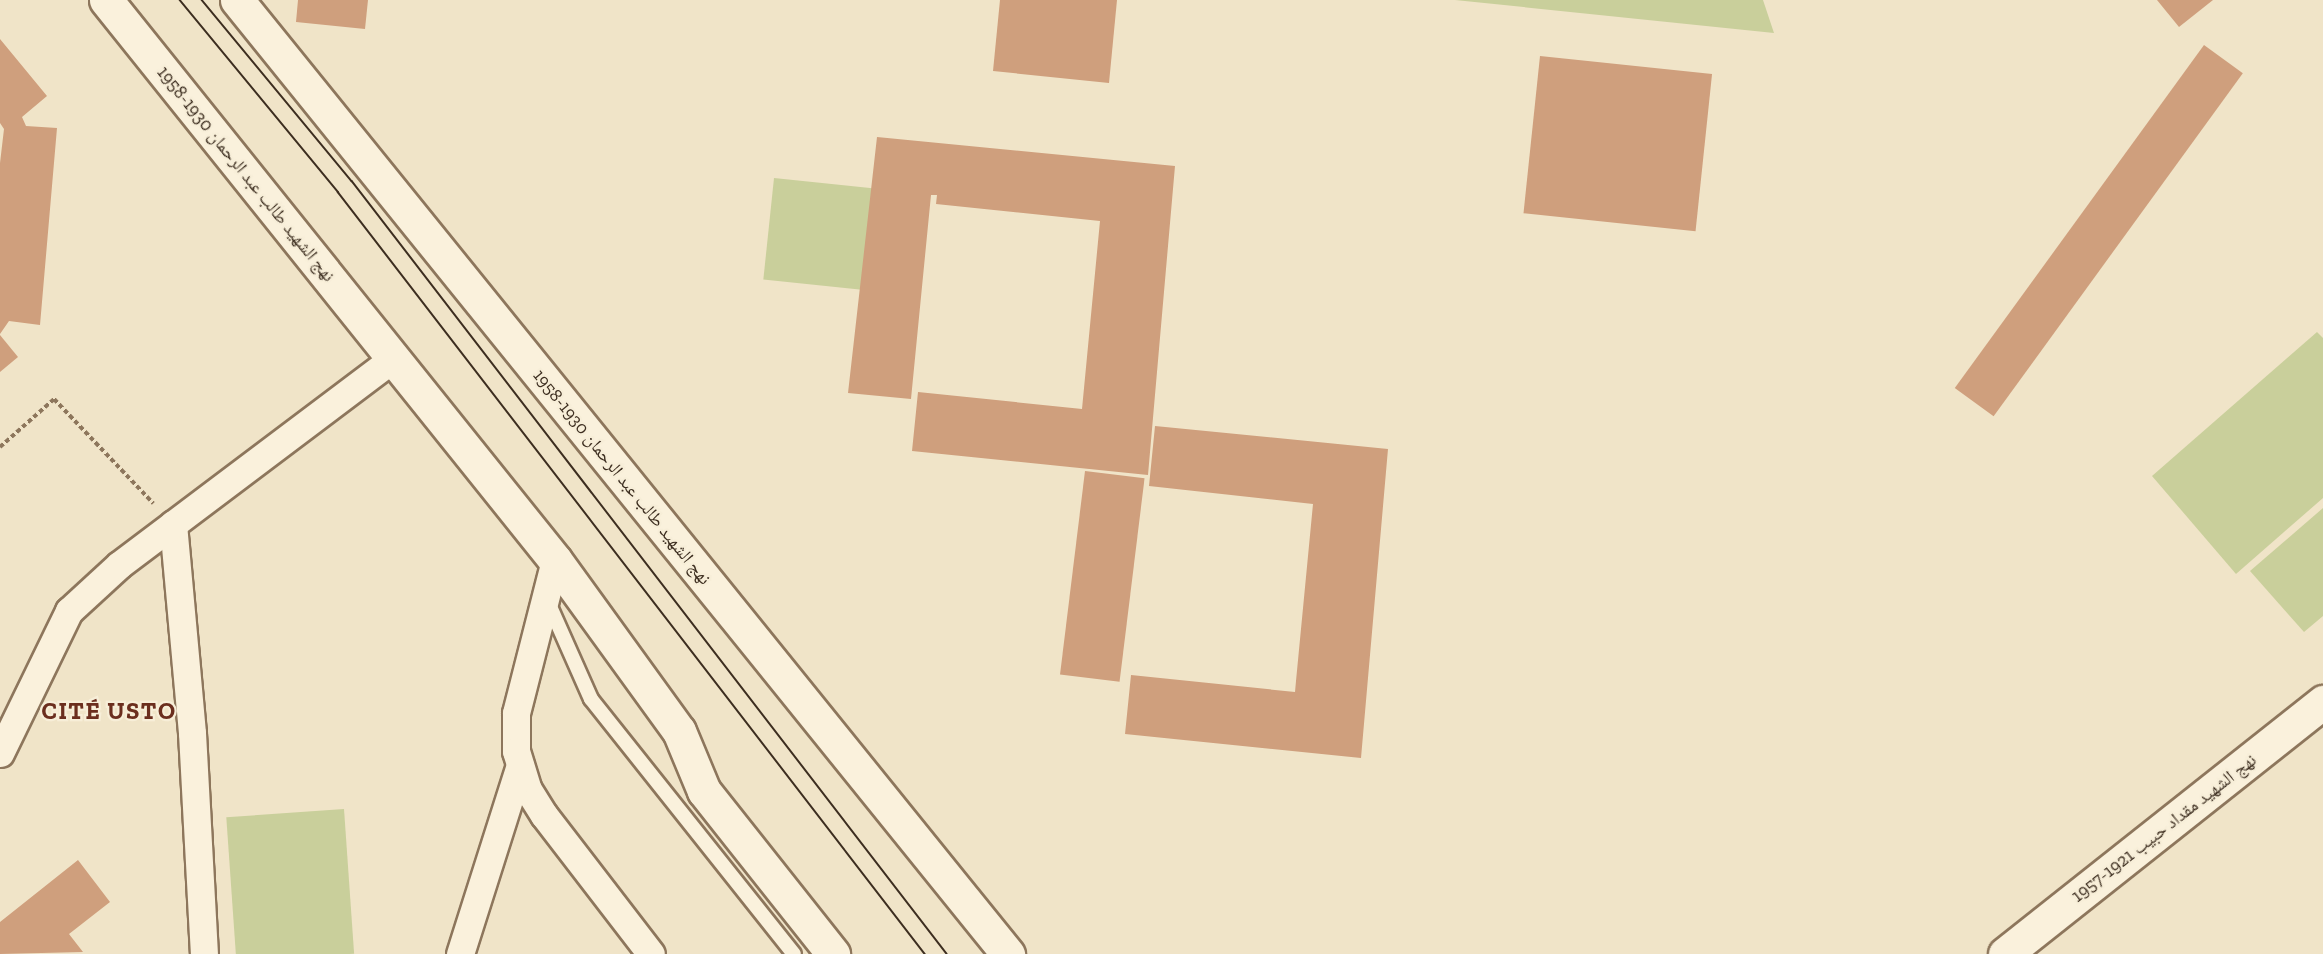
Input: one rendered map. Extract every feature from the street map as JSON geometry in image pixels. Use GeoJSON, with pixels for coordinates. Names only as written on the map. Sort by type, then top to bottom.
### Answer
{"type":"FeatureCollection","features":[{"type":"Feature","properties":{"kind":"main road","name":"نهج الشهيد طالب عبد الرحمان 1930-1958"},"geometry":{"type":"LineString","coordinates":[[106,0],[555,560],[679,731],[704,791],[833,954]]}},
{"type":"Feature","properties":{"kind":"main road","name":"نهج الشهيد طالب عبد الرحمان 1930-1958"},"geometry":{"type":"LineString","coordinates":[[237,0],[1008,954]]}},
{"type":"Feature","properties":{"kind":"main road","name":"نهج الشهيد مقداد حبيب 1921-1957"},"geometry":{"type":"LineString","coordinates":[[2005,954],[2323,702]]}},
{"type":"Feature","properties":{"kind":"street"},"geometry":{"type":"LineString","coordinates":[[0,753],[69,611],[119,565],[394,358]]}},
{"type":"Feature","properties":{"kind":"street"},"geometry":{"type":"LineString","coordinates":[[173,524],[192,734],[204,954]]}},
{"type":"Feature","properties":{"kind":"street"},"geometry":{"type":"LineString","coordinates":[[555,560],[516,712],[520,765],[527,788],[544,815],[651,954]]}},
{"type":"Feature","properties":{"kind":"street"},"geometry":{"type":"LineString","coordinates":[[460,954],[520,765]]}},
{"type":"Feature","properties":{"kind":"lane"},"geometry":{"type":"LineString","coordinates":[[545,598],[591,699],[794,954]]}},
{"type":"Feature","properties":{"kind":"path"},"geometry":{"type":"LineString","coordinates":[[0,447],[54,399],[87,430],[173,524]]}},
{"type":"Feature","properties":{"kind":"green space"},"geometry":{"type":"Polygon","coordinates":[[[1455,0],[1763,0],[1774,33],[1455,0]]]}},
{"type":"Feature","properties":{"kind":"green space"},"geometry":{"type":"Polygon","coordinates":[[[774,178],[872,188],[862,290],[763,279],[774,178]]]}},
{"type":"Feature","properties":{"kind":"green space"},"geometry":{"type":"Polygon","coordinates":[[[2317,332],[2323,338],[2323,498],[2236,574],[2152,476],[2317,332]]]}},
{"type":"Feature","properties":{"kind":"green space"},"geometry":{"type":"Polygon","coordinates":[[[2323,508],[2323,616],[2304,632],[2250,571],[2323,508]]]}},
{"type":"Feature","properties":{"kind":"green space"},"geometry":{"type":"Polygon","coordinates":[[[344,809],[354,954],[236,954],[226,817],[344,809]]]}},
{"type":"Feature","properties":{"kind":"building"},"geometry":{"type":"Polygon","coordinates":[[[298,0],[368,0],[365,29],[296,22],[298,0]]]}},
{"type":"Feature","properties":{"kind":"building"},"geometry":{"type":"Polygon","coordinates":[[[1000,0],[1117,0],[1109,83],[993,71],[1000,0]]]}},
{"type":"Feature","properties":{"kind":"building"},"geometry":{"type":"Polygon","coordinates":[[[2157,0],[2213,0],[2179,27],[2157,0]]]}},
{"type":"Feature","properties":{"kind":"building"},"geometry":{"type":"Polygon","coordinates":[[[0,39],[47,96],[22,117],[26,126],[57,128],[40,325],[9,321],[0,334],[0,163],[4,129],[0,123],[0,39]]]}},
{"type":"Feature","properties":{"kind":"building"},"geometry":{"type":"Polygon","coordinates":[[[2204,45],[2243,73],[1994,416],[1955,388],[2204,45]]]}},
{"type":"Feature","properties":{"kind":"building"},"geometry":{"type":"Polygon","coordinates":[[[1540,56],[1712,74],[1696,231],[1523,213],[1540,56]]]}},
{"type":"Feature","properties":{"kind":"building"},"geometry":{"type":"Polygon","coordinates":[[[877,137],[1175,166],[1148,475],[912,451],[918,392],[1082,409],[1100,221],[936,204],[937,195],[931,195],[911,399],[848,393],[877,137]]]}},
{"type":"Feature","properties":{"kind":"building"},"geometry":{"type":"Polygon","coordinates":[[[0,335],[18,357],[0,372],[0,335]]]}},
{"type":"Feature","properties":{"kind":"building"},"geometry":{"type":"Polygon","coordinates":[[[1155,426],[1388,449],[1361,758],[1125,734],[1131,675],[1295,692],[1313,504],[1149,486],[1155,426]]]}},
{"type":"Feature","properties":{"kind":"building"},"geometry":{"type":"Polygon","coordinates":[[[1085,471],[1145,478],[1120,682],[1060,674],[1085,471]]]}},
{"type":"Feature","properties":{"kind":"building"},"geometry":{"type":"Polygon","coordinates":[[[78,860],[110,902],[69,934],[83,952],[0,954],[0,922],[78,860]]]}},
{"type":"Feature","properties":{"kind":"tram line"},"geometry":{"type":"LineString","coordinates":[[180,0],[338,192],[925,954]]}},
{"type":"Feature","properties":{"kind":"tram line"},"geometry":{"type":"LineString","coordinates":[[202,0],[352,181],[947,954]]}},
{"type":"Feature","properties":{"kind":"district","name":"CITÉ USTO"},"geometry":{"type":"Point","coordinates":[109,711]}}]}
